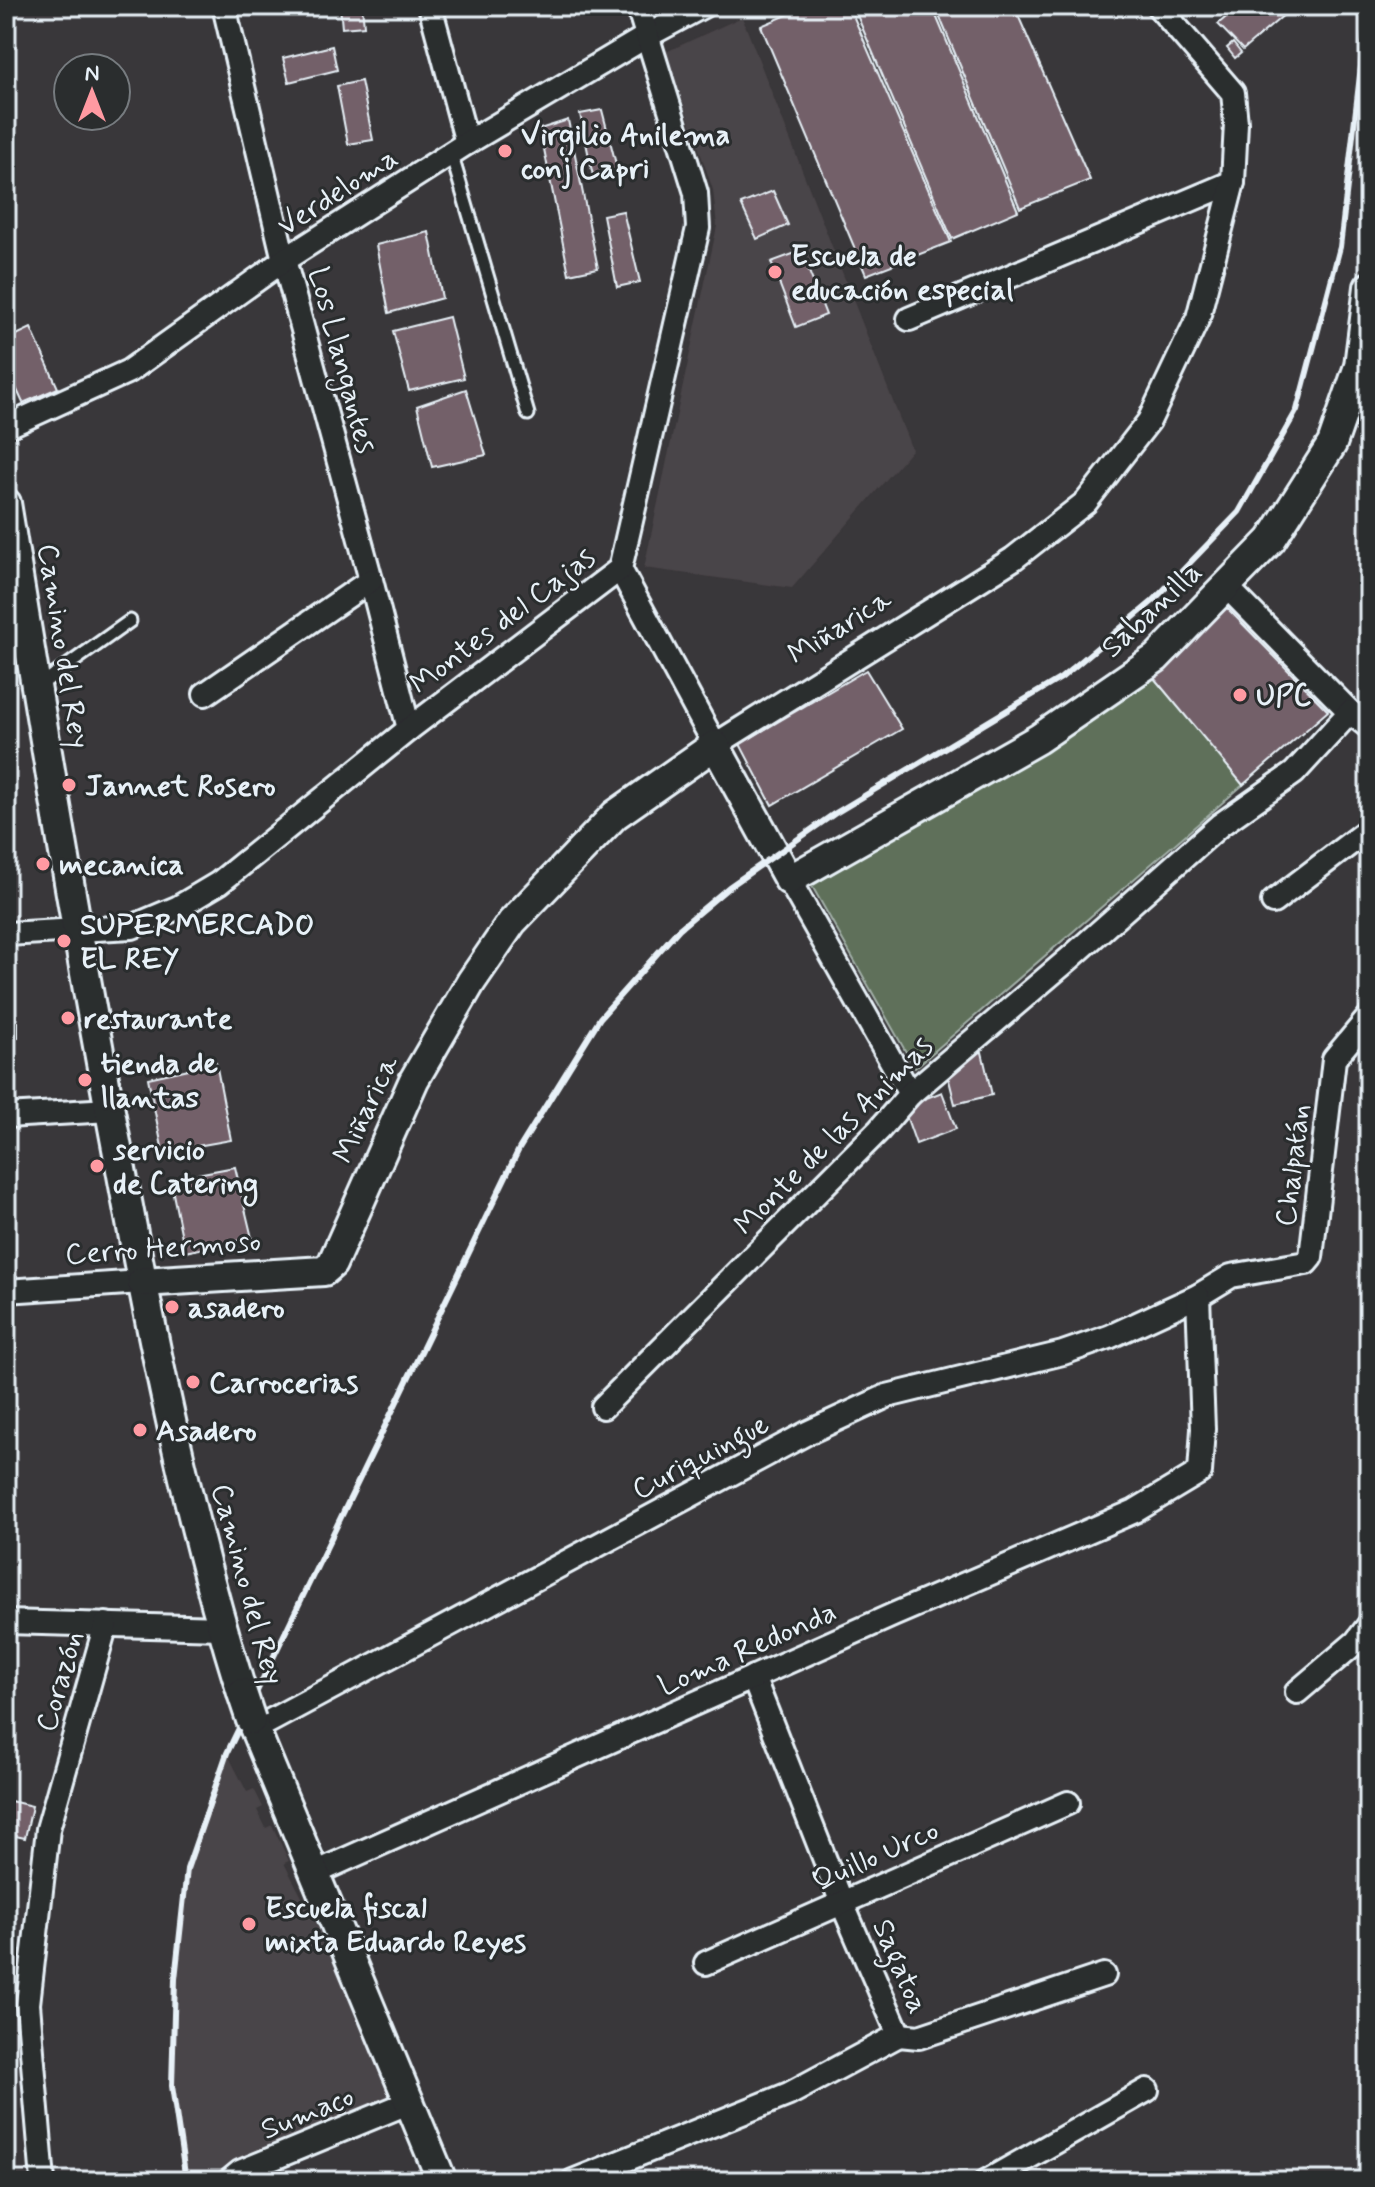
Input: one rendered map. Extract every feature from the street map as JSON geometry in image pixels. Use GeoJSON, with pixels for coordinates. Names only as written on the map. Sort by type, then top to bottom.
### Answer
{"type":"FeatureCollection","features":[{"type":"Feature","properties":{"kind":"street","name":"Los Llangantes"},"geometry":{"type":"LineString","coordinates":[[224,6],[284,260],[409,729]]}},
{"type":"Feature","properties":{"kind":"street"},"geometry":{"type":"LineString","coordinates":[[430,6],[459,148]]}},
{"type":"Feature","properties":{"kind":"street","name":"Montes del Cajas"},"geometry":{"type":"LineString","coordinates":[[6,934],[132,927],[177,908],[219,883],[409,729],[620,569],[698,228],[696,193],[638,6]]}},
{"type":"Feature","properties":{"kind":"street","name":"Verdeloma"},"geometry":{"type":"LineString","coordinates":[[6,427],[129,371],[284,260],[459,148],[703,6]]}},
{"type":"Feature","properties":{"kind":"street","name":"Miñarica"},"geometry":{"type":"LineString","coordinates":[[324,1271],[332,1264],[414,1080],[471,982],[512,922],[615,815],[715,745],[1013,559],[1086,502],[1149,421],[1198,318],[1233,182],[1236,123],[1233,93],[1158,6]]}},
{"type":"Feature","properties":{"kind":"street"},"geometry":{"type":"LineString","coordinates":[[909,319],[1233,182]]}},
{"type":"Feature","properties":{"kind":"street","name":"Sabanilla"},"geometry":{"type":"LineString","coordinates":[[789,880],[1038,739],[1156,658],[1271,540],[1332,444],[1359,366],[1369,287]]}},
{"type":"Feature","properties":{"kind":"street","name":"Camino del Rey"},"geometry":{"type":"LineString","coordinates":[[6,503],[75,930],[142,1282],[176,1447],[222,1628],[253,1724],[442,2181]]}},
{"type":"Feature","properties":{"kind":"street"},"geometry":{"type":"LineString","coordinates":[[620,569],[789,880],[910,1094]]}},
{"type":"Feature","properties":{"kind":"street"},"geometry":{"type":"LineString","coordinates":[[205,694],[371,580]]}},
{"type":"Feature","properties":{"kind":"street"},"geometry":{"type":"LineString","coordinates":[[1226,586],[1350,712],[1369,727]]}},
{"type":"Feature","properties":{"kind":"street","name":"Monte de las Animas"},"geometry":{"type":"LineString","coordinates":[[603,1407],[879,1130],[910,1094],[1220,825],[1294,773],[1350,712]]}},
{"type":"Feature","properties":{"kind":"street"},"geometry":{"type":"LineString","coordinates":[[1273,902],[1369,829]]}},
{"type":"Feature","properties":{"kind":"street","name":"Chalpatán"},"geometry":{"type":"LineString","coordinates":[[1198,1296],[1231,1276],[1301,1264],[1311,1257],[1334,1059],[1369,1017]]}},
{"type":"Feature","properties":{"kind":"street"},"geometry":{"type":"LineString","coordinates":[[6,1116],[110,1110]]}},
{"type":"Feature","properties":{"kind":"street","name":"Cerro Hermoso"},"geometry":{"type":"LineString","coordinates":[[6,1291],[324,1271]]}},
{"type":"Feature","properties":{"kind":"street","name":"Loma Redonda"},"geometry":{"type":"LineString","coordinates":[[315,1873],[753,1677],[1135,1511],[1200,1472],[1203,1429],[1198,1296]]}},
{"type":"Feature","properties":{"kind":"street","name":"Curiquingue"},"geometry":{"type":"LineString","coordinates":[[253,1724],[807,1433],[887,1396],[1063,1353],[1109,1337],[1198,1296]]}},
{"type":"Feature","properties":{"kind":"street"},"geometry":{"type":"LineString","coordinates":[[6,1622],[222,1628]]}},
{"type":"Feature","properties":{"kind":"street","name":"Corazón"},"geometry":{"type":"LineString","coordinates":[[43,2181],[28,2004],[48,1829],[106,1624]]}},
{"type":"Feature","properties":{"kind":"street"},"geometry":{"type":"LineString","coordinates":[[1297,1692],[1356,1642],[1369,1625]]}},
{"type":"Feature","properties":{"kind":"street","name":"Sagatoa"},"geometry":{"type":"LineString","coordinates":[[573,2181],[789,2094],[899,2035],[842,1903],[753,1677]]}},
{"type":"Feature","properties":{"kind":"street","name":"Quillo Urco"},"geometry":{"type":"LineString","coordinates":[[706,1963],[1068,1803]]}},
{"type":"Feature","properties":{"kind":"street"},"geometry":{"type":"LineString","coordinates":[[899,2035],[919,2037],[1104,1975]]}},
{"type":"Feature","properties":{"kind":"street"},"geometry":{"type":"LineString","coordinates":[[987,2181],[1147,2090]]}},
{"type":"Feature","properties":{"kind":"street","name":"Sumaco"},"geometry":{"type":"LineString","coordinates":[[229,2181],[240,2172],[410,2102]]}},
{"type":"Feature","properties":{"kind":"lane"},"geometry":{"type":"LineString","coordinates":[[459,148],[528,414]]}},
{"type":"Feature","properties":{"kind":"lane"},"geometry":{"type":"LineString","coordinates":[[36,688],[130,621]]}},
{"type":"Feature","properties":{"kind":"shaded area","name":"Escuela de educación especial"},"geometry":{"type":"Polygon","coordinates":[[[742,17],[912,450],[792,588],[644,568],[717,226],[713,190],[666,52],[742,17]]]}},
{"type":"Feature","properties":{"kind":"shaded area","name":"Escuela fiscal mixta Eduardo Reyes"},"geometry":{"type":"Polygon","coordinates":[[[227,1753],[247,1792],[254,1789],[263,1807],[257,1810],[266,1828],[272,1825],[289,1861],[284,1863],[410,2102],[234,2181],[186,2181],[172,2086],[175,1979],[187,1869],[227,1753]]]}},
{"type":"Feature","properties":{"kind":"green space"},"geometry":{"type":"Polygon","coordinates":[[[1154,678],[1243,785],[915,1068],[812,886],[1154,678]]]}},
{"type":"Feature","properties":{"kind":"building"},"geometry":{"type":"Polygon","coordinates":[[[340,6],[362,6],[364,26],[342,28],[340,6]]]}},
{"type":"Feature","properties":{"kind":"building"},"geometry":{"type":"Polygon","coordinates":[[[808,6],[849,6],[951,242],[866,275],[761,26],[808,6]]]}},
{"type":"Feature","properties":{"kind":"building"},"geometry":{"type":"Polygon","coordinates":[[[853,6],[932,6],[1018,211],[952,239],[853,6]]]}},
{"type":"Feature","properties":{"kind":"building"},"geometry":{"type":"Polygon","coordinates":[[[935,6],[1014,6],[1090,180],[1020,208],[935,6]]]}},
{"type":"Feature","properties":{"kind":"building"},"geometry":{"type":"Polygon","coordinates":[[[1239,6],[1278,6],[1285,14],[1243,50],[1218,24],[1239,6]]]}},
{"type":"Feature","properties":{"kind":"building"},"geometry":{"type":"Polygon","coordinates":[[[1233,43],[1241,53],[1235,58],[1227,48],[1233,43]]]}},
{"type":"Feature","properties":{"kind":"building"},"geometry":{"type":"Polygon","coordinates":[[[332,46],[337,70],[289,82],[283,58],[332,46]]]}},
{"type":"Feature","properties":{"kind":"building"},"geometry":{"type":"Polygon","coordinates":[[[361,81],[373,140],[348,144],[337,86],[361,81]]]}},
{"type":"Feature","properties":{"kind":"building"},"geometry":{"type":"Polygon","coordinates":[[[602,110],[618,172],[594,181],[580,114],[602,110]]]}},
{"type":"Feature","properties":{"kind":"building"},"geometry":{"type":"Polygon","coordinates":[[[568,120],[598,268],[569,274],[540,129],[568,120]]]}},
{"type":"Feature","properties":{"kind":"building"},"geometry":{"type":"Polygon","coordinates":[[[773,191],[788,225],[757,239],[741,204],[773,191]]]}},
{"type":"Feature","properties":{"kind":"building"},"geometry":{"type":"Polygon","coordinates":[[[623,211],[640,282],[617,287],[603,215],[623,211]]]}},
{"type":"Feature","properties":{"kind":"building"},"geometry":{"type":"Polygon","coordinates":[[[429,232],[442,298],[389,313],[376,245],[429,232]]]}},
{"type":"Feature","properties":{"kind":"building"},"geometry":{"type":"Polygon","coordinates":[[[801,251],[826,315],[796,327],[771,262],[801,251]]]}},
{"type":"Feature","properties":{"kind":"building"},"geometry":{"type":"Polygon","coordinates":[[[449,317],[464,378],[409,391],[393,331],[449,317]]]}},
{"type":"Feature","properties":{"kind":"building"},"geometry":{"type":"Polygon","coordinates":[[[31,328],[58,388],[23,403],[6,366],[6,340],[31,328]]]}},
{"type":"Feature","properties":{"kind":"building"},"geometry":{"type":"Polygon","coordinates":[[[466,389],[486,455],[432,467],[417,406],[466,389]]]}},
{"type":"Feature","properties":{"kind":"building","name":"UPC"},"geometry":{"type":"Polygon","coordinates":[[[1226,607],[1328,711],[1243,785],[1154,678],[1226,607]]]}},
{"type":"Feature","properties":{"kind":"building"},"geometry":{"type":"Polygon","coordinates":[[[866,670],[902,729],[772,805],[740,744],[866,670]]]}},
{"type":"Feature","properties":{"kind":"building"},"geometry":{"type":"Polygon","coordinates":[[[6,1022],[18,1022],[18,1037],[12,1037],[13,1058],[6,1058],[6,1022]]]}},
{"type":"Feature","properties":{"kind":"building"},"geometry":{"type":"Polygon","coordinates":[[[982,1052],[992,1095],[955,1104],[946,1068],[963,1064],[961,1057],[982,1052]]]}},
{"type":"Feature","properties":{"kind":"building"},"geometry":{"type":"Polygon","coordinates":[[[216,1063],[231,1140],[163,1152],[148,1078],[216,1063]]]}},
{"type":"Feature","properties":{"kind":"building"},"geometry":{"type":"Polygon","coordinates":[[[942,1092],[956,1129],[916,1144],[903,1107],[942,1092]]]}},
{"type":"Feature","properties":{"kind":"building"},"geometry":{"type":"Polygon","coordinates":[[[235,1167],[252,1238],[185,1252],[170,1179],[235,1167]]]}},
{"type":"Feature","properties":{"kind":"building"},"geometry":{"type":"Polygon","coordinates":[[[6,1800],[32,1806],[25,1838],[6,1834],[6,1800]]]}},
{"type":"Feature","properties":{"kind":"railway"},"geometry":{"type":"LineString","coordinates":[[186,2181],[172,2086],[175,1979],[187,1869],[227,1753],[519,1149],[600,1018],[679,929],[729,887],[834,814],[1061,678],[1153,601],[1239,512],[1297,410],[1340,247],[1368,6]]}},
{"type":"Feature","properties":{"kind":"place","name":"Virgilio Anilema conj Capri"},"geometry":{"type":"Point","coordinates":[505,151]}},
{"type":"Feature","properties":{"kind":"place","name":"Escuela de educación especial"},"geometry":{"type":"Point","coordinates":[775,272]}},
{"type":"Feature","properties":{"kind":"place","name":"UPC"},"geometry":{"type":"Point","coordinates":[1240,695]}},
{"type":"Feature","properties":{"kind":"place","name":"Jannet Rosero"},"geometry":{"type":"Point","coordinates":[69,785]}},
{"type":"Feature","properties":{"kind":"place","name":"mecanica"},"geometry":{"type":"Point","coordinates":[43,864]}},
{"type":"Feature","properties":{"kind":"place","name":"SUPERMERCADO EL REY"},"geometry":{"type":"Point","coordinates":[64,941]}},
{"type":"Feature","properties":{"kind":"place","name":"restaurante"},"geometry":{"type":"Point","coordinates":[68,1018]}},
{"type":"Feature","properties":{"kind":"place","name":"tienda de llantas"},"geometry":{"type":"Point","coordinates":[85,1080]}},
{"type":"Feature","properties":{"kind":"place","name":"servicio de Catering"},"geometry":{"type":"Point","coordinates":[97,1166]}},
{"type":"Feature","properties":{"kind":"place","name":"asadero"},"geometry":{"type":"Point","coordinates":[172,1307]}},
{"type":"Feature","properties":{"kind":"place","name":"Carrocerias"},"geometry":{"type":"Point","coordinates":[193,1382]}},
{"type":"Feature","properties":{"kind":"place","name":"Asadero"},"geometry":{"type":"Point","coordinates":[140,1430]}},
{"type":"Feature","properties":{"kind":"place","name":"Escuela fiscal mixta Eduardo Reyes"},"geometry":{"type":"Point","coordinates":[249,1924]}}]}
